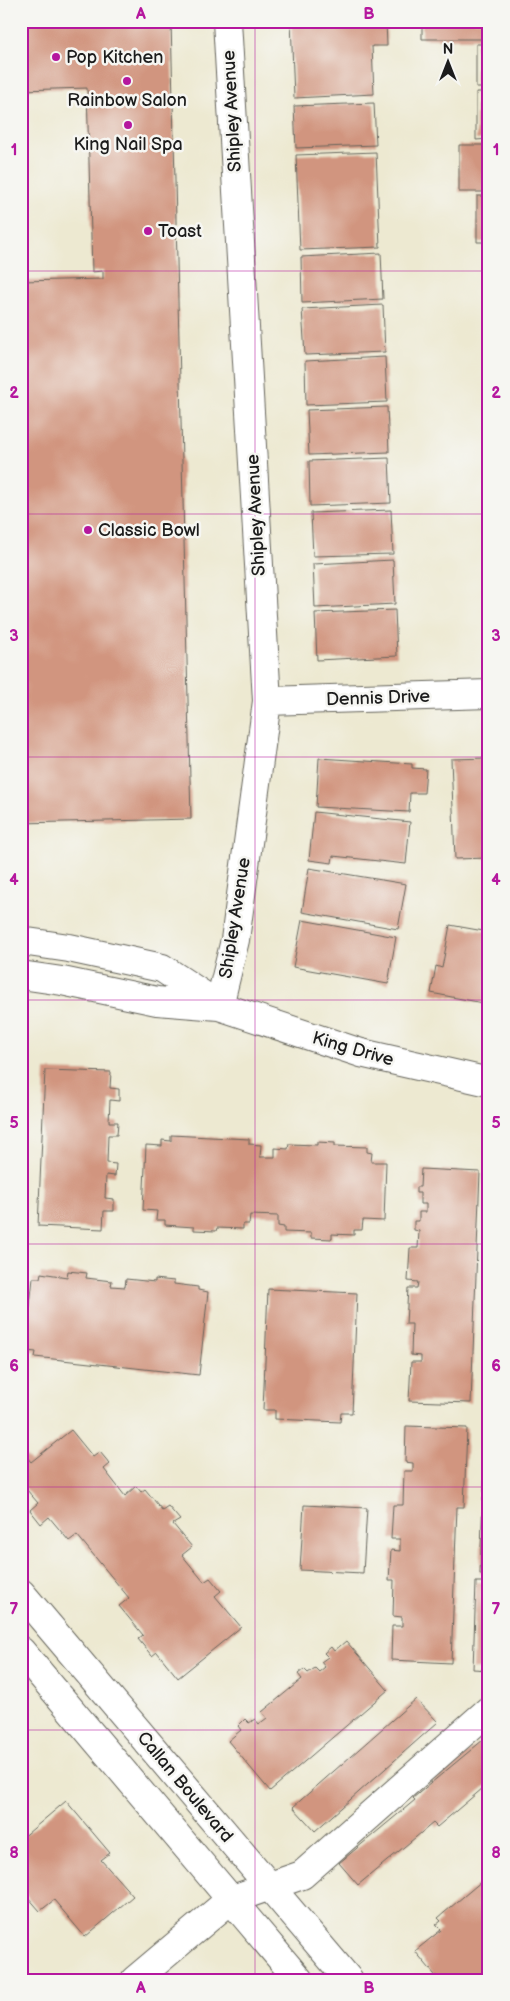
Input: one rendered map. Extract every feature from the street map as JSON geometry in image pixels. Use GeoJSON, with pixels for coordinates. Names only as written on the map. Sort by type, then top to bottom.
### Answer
{"type":"FeatureCollection","features":[{"type":"Feature","properties":{"kind":"street","name":"Shipley Avenue"},"geometry":{"type":"LineString","coordinates":[[219,1006],[235,940],[266,701],[227,21]]}},
{"type":"Feature","properties":{"kind":"street","name":"Dennis Drive"},"geometry":{"type":"LineString","coordinates":[[266,701],[489,694]]}},
{"type":"Feature","properties":{"kind":"street","name":"King Drive"},"geometry":{"type":"LineString","coordinates":[[21,941],[69,948],[162,968],[219,1006]]}},
{"type":"Feature","properties":{"kind":"street","name":"King Drive"},"geometry":{"type":"LineString","coordinates":[[21,975],[62,981],[157,1001],[219,1006],[361,1053],[489,1082]]}},
{"type":"Feature","properties":{"kind":"street","name":"Callan Boulevard"},"geometry":{"type":"LineString","coordinates":[[21,1594],[350,1980]]}},
{"type":"Feature","properties":{"kind":"street"},"geometry":{"type":"LineString","coordinates":[[21,1651],[299,1980]]}},
{"type":"Feature","properties":{"kind":"street"},"geometry":{"type":"LineString","coordinates":[[135,1980],[230,1900],[302,1874],[489,1710]]}},
{"type":"Feature","properties":{"kind":"building"},"geometry":{"type":"Polygon","coordinates":[[[171,21],[191,819],[21,823],[21,281],[103,279],[103,271],[92,272],[87,88],[21,90],[21,22],[171,21]]]}},
{"type":"Feature","properties":{"kind":"building"},"geometry":{"type":"Polygon","coordinates":[[[291,21],[386,21],[387,46],[372,46],[374,94],[294,98],[291,21]]]}},
{"type":"Feature","properties":{"kind":"building"},"geometry":{"type":"Polygon","coordinates":[[[422,21],[489,21],[489,39],[422,39],[422,21]]]}},
{"type":"Feature","properties":{"kind":"building"},"geometry":{"type":"Polygon","coordinates":[[[476,44],[489,44],[489,88],[476,88],[476,44]]]}},
{"type":"Feature","properties":{"kind":"building"},"geometry":{"type":"Polygon","coordinates":[[[476,92],[489,92],[489,139],[476,140],[476,92]]]}},
{"type":"Feature","properties":{"kind":"building"},"geometry":{"type":"Polygon","coordinates":[[[374,103],[376,145],[296,148],[294,106],[374,103]]]}},
{"type":"Feature","properties":{"kind":"building"},"geometry":{"type":"Polygon","coordinates":[[[459,145],[489,145],[489,192],[459,192],[459,145]]]}},
{"type":"Feature","properties":{"kind":"building"},"geometry":{"type":"Polygon","coordinates":[[[376,152],[380,247],[300,250],[296,155],[376,152]]]}},
{"type":"Feature","properties":{"kind":"building"},"geometry":{"type":"Polygon","coordinates":[[[477,196],[489,196],[489,242],[477,242],[477,196]]]}},
{"type":"Feature","properties":{"kind":"building"},"geometry":{"type":"Polygon","coordinates":[[[485,247],[489,247],[489,293],[485,293],[485,247]]]}},
{"type":"Feature","properties":{"kind":"building"},"geometry":{"type":"Polygon","coordinates":[[[381,253],[383,299],[302,303],[301,257],[381,253]]]}},
{"type":"Feature","properties":{"kind":"building"},"geometry":{"type":"Polygon","coordinates":[[[383,305],[385,352],[305,355],[302,309],[383,305]]]}},
{"type":"Feature","properties":{"kind":"building"},"geometry":{"type":"Polygon","coordinates":[[[385,357],[387,402],[306,405],[305,361],[385,357]]]}},
{"type":"Feature","properties":{"kind":"building"},"geometry":{"type":"Polygon","coordinates":[[[387,407],[389,452],[309,455],[307,410],[387,407]]]}},
{"type":"Feature","properties":{"kind":"building"},"geometry":{"type":"Polygon","coordinates":[[[389,458],[391,503],[310,506],[309,461],[389,458]]]}},
{"type":"Feature","properties":{"kind":"building"},"geometry":{"type":"Polygon","coordinates":[[[391,510],[393,554],[313,556],[311,513],[391,510]]]}},
{"type":"Feature","properties":{"kind":"building"},"geometry":{"type":"Polygon","coordinates":[[[393,560],[395,604],[315,608],[313,564],[393,560]]]}},
{"type":"Feature","properties":{"kind":"building"},"geometry":{"type":"Polygon","coordinates":[[[395,610],[397,656],[317,660],[315,613],[395,610]]]}},
{"type":"Feature","properties":{"kind":"building"},"geometry":{"type":"Polygon","coordinates":[[[319,758],[412,764],[412,768],[426,769],[424,793],[410,793],[409,812],[316,807],[319,758]]]}},
{"type":"Feature","properties":{"kind":"building"},"geometry":{"type":"Polygon","coordinates":[[[489,758],[489,858],[455,859],[451,759],[489,758]]]}},
{"type":"Feature","properties":{"kind":"building"},"geometry":{"type":"Polygon","coordinates":[[[314,812],[410,822],[406,864],[333,856],[332,863],[309,860],[314,812]]]}},
{"type":"Feature","properties":{"kind":"building"},"geometry":{"type":"Polygon","coordinates":[[[309,868],[406,884],[398,929],[302,912],[309,868]]]}},
{"type":"Feature","properties":{"kind":"building"},"geometry":{"type":"Polygon","coordinates":[[[302,920],[396,937],[388,984],[293,967],[302,920]]]}},
{"type":"Feature","properties":{"kind":"building"},"geometry":{"type":"Polygon","coordinates":[[[450,925],[489,932],[489,973],[483,1003],[431,993],[436,966],[442,968],[450,925]]]}},
{"type":"Feature","properties":{"kind":"building"},"geometry":{"type":"Polygon","coordinates":[[[45,1070],[111,1072],[110,1088],[119,1089],[119,1101],[110,1100],[109,1122],[118,1122],[117,1135],[108,1135],[107,1163],[116,1164],[115,1176],[106,1175],[105,1198],[114,1199],[114,1211],[104,1211],[103,1229],[38,1226],[45,1070]]]}},
{"type":"Feature","properties":{"kind":"building"},"geometry":{"type":"Polygon","coordinates":[[[171,1135],[249,1139],[249,1144],[261,1145],[260,1157],[275,1157],[275,1148],[288,1149],[289,1144],[317,1145],[317,1142],[335,1143],[335,1146],[367,1147],[367,1152],[372,1153],[371,1162],[386,1162],[384,1221],[363,1220],[362,1230],[354,1230],[354,1235],[332,1234],[332,1239],[311,1238],[311,1233],[284,1232],[284,1227],[278,1226],[278,1216],[250,1215],[249,1224],[243,1224],[243,1229],[217,1228],[216,1231],[194,1230],[194,1227],[165,1225],[165,1220],[156,1220],[157,1211],[143,1210],[146,1145],[162,1146],[162,1140],[171,1141],[171,1135]]]}},
{"type":"Feature","properties":{"kind":"building"},"geometry":{"type":"Polygon","coordinates":[[[421,1169],[480,1172],[471,1403],[409,1401],[411,1362],[421,1362],[421,1356],[411,1355],[412,1324],[406,1324],[408,1288],[417,1288],[418,1282],[408,1281],[410,1248],[418,1248],[419,1231],[414,1230],[414,1221],[419,1221],[419,1212],[426,1212],[426,1204],[420,1204],[420,1193],[416,1193],[416,1187],[420,1187],[421,1169]]]}},
{"type":"Feature","properties":{"kind":"building"},"geometry":{"type":"Polygon","coordinates":[[[68,1271],[87,1273],[86,1278],[112,1281],[111,1286],[125,1287],[126,1279],[155,1282],[155,1279],[174,1281],[174,1284],[198,1287],[198,1290],[208,1292],[199,1375],[35,1357],[36,1352],[27,1351],[27,1343],[21,1342],[21,1324],[28,1324],[33,1278],[40,1278],[41,1273],[67,1277],[68,1271]]]}},
{"type":"Feature","properties":{"kind":"building"},"geometry":{"type":"Polygon","coordinates":[[[268,1289],[357,1293],[352,1413],[341,1413],[340,1422],[275,1419],[275,1410],[263,1410],[268,1289]]]}},
{"type":"Feature","properties":{"kind":"building"},"geometry":{"type":"Polygon","coordinates":[[[406,1426],[467,1428],[464,1507],[457,1507],[451,1663],[391,1660],[392,1626],[402,1626],[402,1617],[393,1616],[394,1580],[389,1580],[391,1550],[400,1551],[400,1539],[391,1539],[393,1505],[403,1505],[404,1471],[413,1471],[413,1463],[405,1462],[406,1426]]]}},
{"type":"Feature","properties":{"kind":"building"},"geometry":{"type":"Polygon","coordinates":[[[71,1430],[93,1457],[100,1452],[110,1464],[104,1469],[125,1496],[136,1486],[141,1492],[145,1489],[162,1510],[168,1506],[180,1520],[173,1524],[192,1547],[182,1555],[204,1582],[210,1578],[221,1591],[215,1596],[241,1627],[178,1678],[157,1652],[152,1656],[138,1639],[143,1635],[119,1606],[129,1598],[77,1535],[69,1541],[49,1517],[41,1524],[30,1510],[38,1503],[21,1483],[21,1460],[26,1456],[31,1462],[71,1430]]]}},
{"type":"Feature","properties":{"kind":"building"},"geometry":{"type":"Polygon","coordinates":[[[485,1454],[489,1454],[489,1492],[484,1492],[485,1454]]]}},
{"type":"Feature","properties":{"kind":"building"},"geometry":{"type":"Polygon","coordinates":[[[483,1497],[489,1497],[489,1575],[480,1574],[483,1497]]]}},
{"type":"Feature","properties":{"kind":"building"},"geometry":{"type":"Polygon","coordinates":[[[304,1505],[367,1508],[363,1573],[300,1570],[304,1505]]]}},
{"type":"Feature","properties":{"kind":"building"},"geometry":{"type":"Polygon","coordinates":[[[476,1582],[489,1582],[489,1670],[473,1669],[476,1582]]]}},
{"type":"Feature","properties":{"kind":"building"},"geometry":{"type":"Polygon","coordinates":[[[346,1641],[388,1690],[270,1791],[228,1741],[241,1730],[238,1726],[245,1719],[249,1723],[255,1719],[259,1724],[267,1718],[262,1712],[302,1679],[298,1674],[304,1669],[308,1673],[315,1668],[319,1672],[325,1667],[321,1662],[328,1657],[324,1653],[331,1647],[334,1651],[346,1641]]]}},
{"type":"Feature","properties":{"kind":"building"},"geometry":{"type":"Polygon","coordinates":[[[416,1699],[438,1722],[315,1831],[293,1807],[416,1699]]]}},
{"type":"Feature","properties":{"kind":"building"},"geometry":{"type":"Polygon","coordinates":[[[489,1735],[489,1783],[437,1827],[433,1823],[358,1885],[339,1863],[489,1735]]]}},
{"type":"Feature","properties":{"kind":"building"},"geometry":{"type":"Polygon","coordinates":[[[66,1801],[110,1853],[101,1860],[133,1896],[85,1937],[54,1900],[40,1911],[21,1889],[21,1839],[66,1801]]]}},
{"type":"Feature","properties":{"kind":"building"},"geometry":{"type":"Polygon","coordinates":[[[489,1875],[489,1980],[439,1980],[415,1951],[441,1930],[436,1925],[441,1921],[438,1918],[489,1875]]]}},
{"type":"Feature","properties":{"kind":"place","name":"Pop Kitchen"},"geometry":{"type":"Point","coordinates":[56,57]}},
{"type":"Feature","properties":{"kind":"place","name":"Rainbow Salon"},"geometry":{"type":"Point","coordinates":[127,81]}},
{"type":"Feature","properties":{"kind":"place","name":"King Nail Spa"},"geometry":{"type":"Point","coordinates":[128,125]}},
{"type":"Feature","properties":{"kind":"place","name":"Toast"},"geometry":{"type":"Point","coordinates":[148,231]}},
{"type":"Feature","properties":{"kind":"place","name":"Classic Bowl"},"geometry":{"type":"Point","coordinates":[88,530]}}]}
